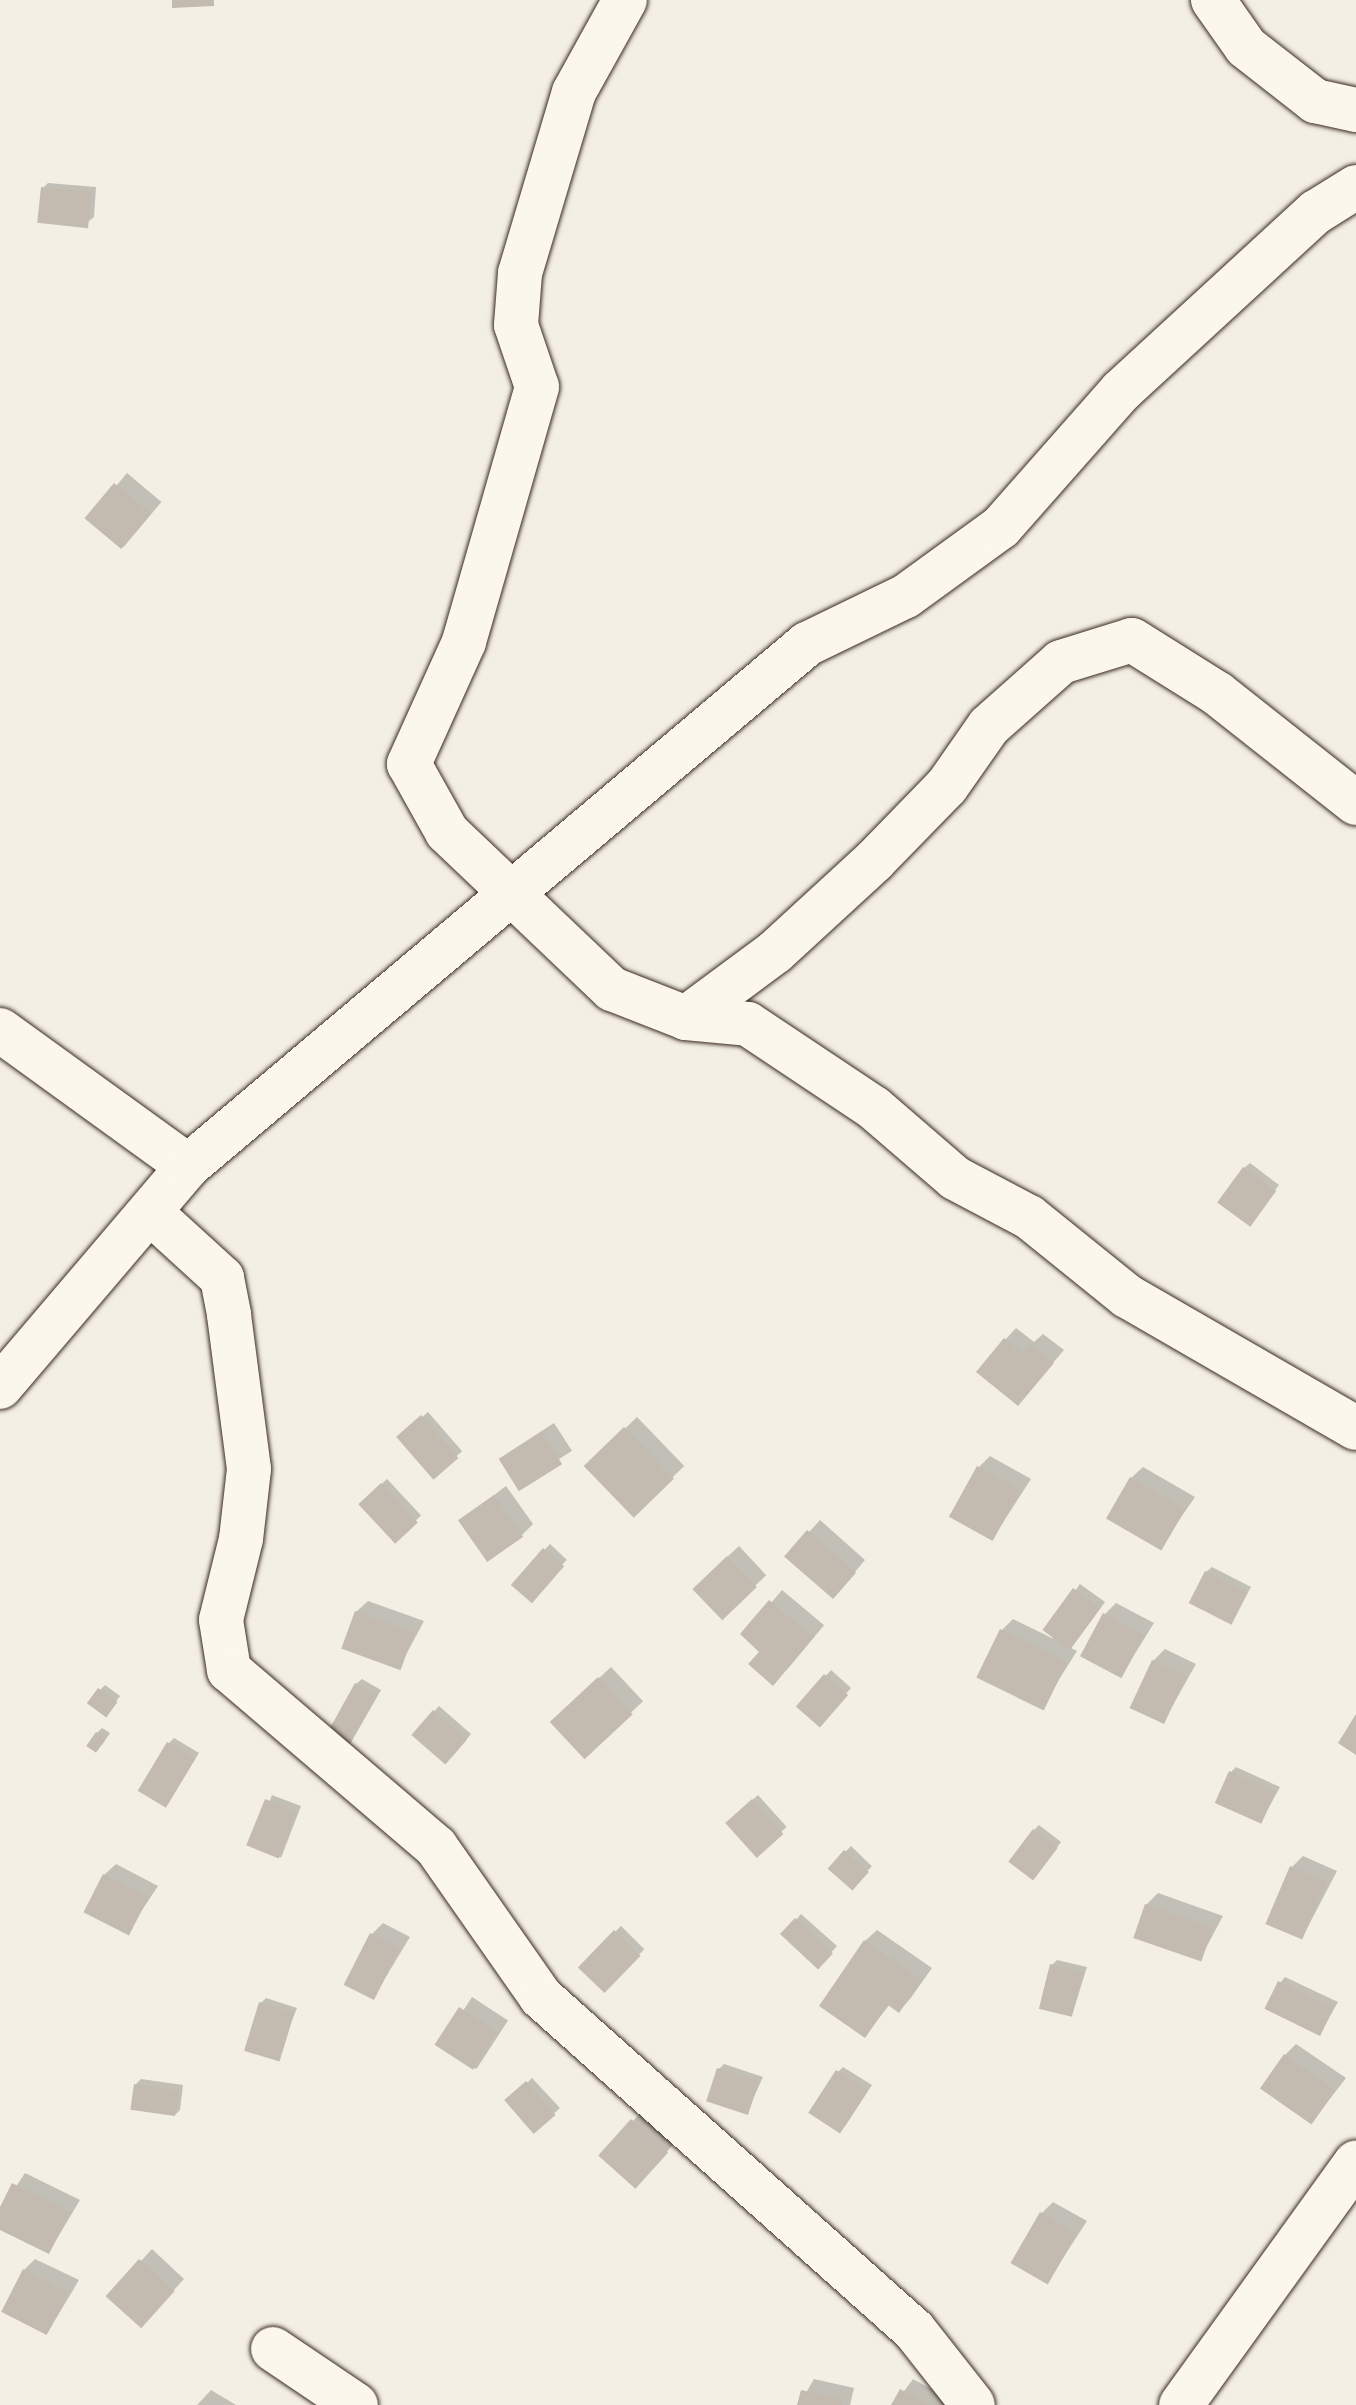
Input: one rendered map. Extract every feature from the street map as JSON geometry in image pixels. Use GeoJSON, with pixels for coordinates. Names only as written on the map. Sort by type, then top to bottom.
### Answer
{"type":"FeatureCollection","features":[{"type":"Feature","properties":{"kind":"street"},"geometry":{"type":"LineString","coordinates":[[625,0],[574,92],[520,273],[516,325],[537,387],[464,642],[409,764],[447,832],[515,891],[612,989],[686,1018],[748,1024],[874,1108],[955,1178],[1029,1217],[1127,1296],[1356,1428]]}},
{"type":"Feature","properties":{"kind":"street"},"geometry":{"type":"LineString","coordinates":[[1213,0],[1246,47],[1315,101],[1356,110]]}},
{"type":"Feature","properties":{"kind":"street"},"geometry":{"type":"LineString","coordinates":[[0,1387],[152,1214],[188,1166],[807,644],[906,596],[1001,527],[1121,391],[1316,212],[1356,187]]}},
{"type":"Feature","properties":{"kind":"street"},"geometry":{"type":"LineString","coordinates":[[686,1018],[798,932],[947,786],[989,726],[1076,658],[1132,640],[1218,694],[1356,803]]}},
{"type":"Feature","properties":{"kind":"street"},"geometry":{"type":"LineString","coordinates":[[0,1030],[188,1166]]}},
{"type":"Feature","properties":{"kind":"street"},"geometry":{"type":"LineString","coordinates":[[152,1214],[222,1278],[229,1315],[249,1469],[241,1539],[221,1620],[229,1670],[436,1847],[541,1997],[914,2330],[973,2405]]}},
{"type":"Feature","properties":{"kind":"street"},"geometry":{"type":"LineString","coordinates":[[1181,2405],[1356,2162]]}},
{"type":"Feature","properties":{"kind":"street"},"geometry":{"type":"LineString","coordinates":[[273,2349],[356,2405]]}},
{"type":"Feature","properties":{"kind":"building"},"geometry":{"type":"Polygon","coordinates":[[[172,0],[214,0],[214,6],[172,8],[172,0]]]}},
{"type":"Feature","properties":{"kind":"building"},"geometry":{"type":"Polygon","coordinates":[[[41,187],[92,192],[88,228],[37,223],[41,187]]]}},
{"type":"Feature","properties":{"kind":"building"},"geometry":{"type":"Polygon","coordinates":[[[114,483],[151,514],[121,549],[84,518],[114,483]]]}},
{"type":"Feature","properties":{"kind":"building"},"geometry":{"type":"Polygon","coordinates":[[[1243,1167],[1276,1191],[1250,1227],[1217,1203],[1243,1167]]]}},
{"type":"Feature","properties":{"kind":"building"},"geometry":{"type":"Polygon","coordinates":[[[1004,1338],[1022,1353],[1030,1344],[1054,1363],[1018,1406],[976,1372],[1004,1338]]]}},
{"type":"Feature","properties":{"kind":"building"},"geometry":{"type":"Polygon","coordinates":[[[421,1415],[458,1458],[433,1480],[396,1437],[421,1415]]]}},
{"type":"Feature","properties":{"kind":"building"},"geometry":{"type":"Polygon","coordinates":[[[624,1427],[674,1479],[634,1518],[584,1466],[624,1427]]]}},
{"type":"Feature","properties":{"kind":"building"},"geometry":{"type":"Polygon","coordinates":[[[542,1432],[562,1464],[519,1491],[499,1459],[542,1432]]]}},
{"type":"Feature","properties":{"kind":"building"},"geometry":{"type":"Polygon","coordinates":[[[977,1466],[1021,1490],[993,1541],[949,1517],[977,1466]]]}},
{"type":"Feature","properties":{"kind":"building"},"geometry":{"type":"Polygon","coordinates":[[[1130,1477],[1185,1509],[1161,1551],[1106,1519],[1130,1477]]]}},
{"type":"Feature","properties":{"kind":"building"},"geometry":{"type":"Polygon","coordinates":[[[381,1483],[418,1522],[395,1544],[358,1504],[381,1483]]]}},
{"type":"Feature","properties":{"kind":"building"},"geometry":{"type":"Polygon","coordinates":[[[494,1495],[523,1537],[487,1562],[458,1520],[494,1495]]]}},
{"type":"Feature","properties":{"kind":"building"},"geometry":{"type":"Polygon","coordinates":[[[807,1530],[856,1573],[833,1599],[784,1556],[807,1530]]]}},
{"type":"Feature","properties":{"kind":"building"},"geometry":{"type":"Polygon","coordinates":[[[543,1548],[564,1566],[532,1603],[511,1585],[543,1548]]]}},
{"type":"Feature","properties":{"kind":"building"},"geometry":{"type":"Polygon","coordinates":[[[727,1556],[757,1587],[722,1620],[692,1589],[727,1556]]]}},
{"type":"Feature","properties":{"kind":"building"},"geometry":{"type":"Polygon","coordinates":[[[1205,1571],[1248,1593],[1231,1625],[1189,1603],[1205,1571]]]}},
{"type":"Feature","properties":{"kind":"building"},"geometry":{"type":"Polygon","coordinates":[[[1073,1588],[1101,1608],[1070,1650],[1042,1630],[1073,1588]]]}},
{"type":"Feature","properties":{"kind":"building"},"geometry":{"type":"Polygon","coordinates":[[[769,1600],[814,1637],[773,1686],[748,1664],[759,1652],[740,1634],[769,1600]]]}},
{"type":"Feature","properties":{"kind":"building"},"geometry":{"type":"Polygon","coordinates":[[[355,1611],[414,1633],[401,1670],[341,1649],[355,1611]]]}},
{"type":"Feature","properties":{"kind":"building"},"geometry":{"type":"Polygon","coordinates":[[[1103,1613],[1144,1635],[1121,1678],[1080,1656],[1103,1613]]]}},
{"type":"Feature","properties":{"kind":"building"},"geometry":{"type":"Polygon","coordinates":[[[1000,1629],[1067,1662],[1044,1710],[976,1678],[1000,1629]]]}},
{"type":"Feature","properties":{"kind":"building"},"geometry":{"type":"Polygon","coordinates":[[[1152,1660],[1186,1676],[1164,1724],[1130,1708],[1152,1660]]]}},
{"type":"Feature","properties":{"kind":"building"},"geometry":{"type":"Polygon","coordinates":[[[824,1674],[848,1695],[820,1727],[796,1706],[824,1674]]]}},
{"type":"Feature","properties":{"kind":"building"},"geometry":{"type":"Polygon","coordinates":[[[598,1677],[633,1714],[585,1759],[550,1722],[598,1677]]]}},
{"type":"Feature","properties":{"kind":"building"},"geometry":{"type":"Polygon","coordinates":[[[355,1683],[377,1695],[347,1748],[325,1736],[355,1683]]]}},
{"type":"Feature","properties":{"kind":"building"},"geometry":{"type":"Polygon","coordinates":[[[98,1688],[117,1702],[106,1717],[87,1703],[98,1688]]]}},
{"type":"Feature","properties":{"kind":"building"},"geometry":{"type":"Polygon","coordinates":[[[433,1710],[467,1740],[445,1764],[411,1735],[433,1710]]]}},
{"type":"Feature","properties":{"kind":"building"},"geometry":{"type":"Polygon","coordinates":[[[1356,1714],[1356,1755],[1338,1743],[1356,1714]]]}},
{"type":"Feature","properties":{"kind":"building"},"geometry":{"type":"Polygon","coordinates":[[[96,1732],[106,1739],[96,1753],[86,1746],[96,1732]]]}},
{"type":"Feature","properties":{"kind":"building"},"geometry":{"type":"Polygon","coordinates":[[[167,1742],[195,1759],[166,1808],[138,1791],[167,1742]]]}},
{"type":"Feature","properties":{"kind":"building"},"geometry":{"type":"Polygon","coordinates":[[[1229,1771],[1276,1792],[1261,1824],[1215,1803],[1229,1771]]]}},
{"type":"Feature","properties":{"kind":"building"},"geometry":{"type":"Polygon","coordinates":[[[265,1799],[297,1812],[279,1858],[246,1845],[265,1799]]]}},
{"type":"Feature","properties":{"kind":"building"},"geometry":{"type":"Polygon","coordinates":[[[752,1799],[783,1834],[757,1858],[725,1823],[752,1799]]]}},
{"type":"Feature","properties":{"kind":"building"},"geometry":{"type":"Polygon","coordinates":[[[1033,1829],[1058,1848],[1033,1880],[1008,1862],[1033,1829]]]}},
{"type":"Feature","properties":{"kind":"building"},"geometry":{"type":"Polygon","coordinates":[[[844,1850],[869,1872],[853,1891],[828,1869],[844,1850]]]}},
{"type":"Feature","properties":{"kind":"building"},"geometry":{"type":"Polygon","coordinates":[[[1290,1866],[1327,1882],[1302,1940],[1265,1924],[1290,1866]]]}},
{"type":"Feature","properties":{"kind":"building"},"geometry":{"type":"Polygon","coordinates":[[[103,1874],[148,1897],[129,1935],[83,1912],[103,1874]]]}},
{"type":"Feature","properties":{"kind":"building"},"geometry":{"type":"Polygon","coordinates":[[[1145,1904],[1213,1927],[1201,1961],[1133,1938],[1145,1904]]]}},
{"type":"Feature","properties":{"kind":"building"},"geometry":{"type":"Polygon","coordinates":[[[795,1918],[833,1953],[818,1970],[780,1934],[795,1918]]]}},
{"type":"Feature","properties":{"kind":"building"},"geometry":{"type":"Polygon","coordinates":[[[614,1930],[641,1956],[604,1993],[578,1967],[614,1930]]]}},
{"type":"Feature","properties":{"kind":"building"},"geometry":{"type":"Polygon","coordinates":[[[370,1933],[400,1948],[374,2000],[344,1985],[370,1933]]]}},
{"type":"Feature","properties":{"kind":"building"},"geometry":{"type":"Polygon","coordinates":[[[864,1940],[922,1980],[899,2013],[888,2005],[865,2038],[819,2006],[864,1940]]]}},
{"type":"Feature","properties":{"kind":"building"},"geometry":{"type":"Polygon","coordinates":[[[1050,1964],[1083,1972],[1072,2017],[1039,2009],[1050,1964]]]}},
{"type":"Feature","properties":{"kind":"building"},"geometry":{"type":"Polygon","coordinates":[[[1278,1981],[1334,2008],[1320,2036],[1264,2009],[1278,1981]]]}},
{"type":"Feature","properties":{"kind":"building"},"geometry":{"type":"Polygon","coordinates":[[[259,2002],[294,2013],[279,2062],[244,2051],[259,2002]]]}},
{"type":"Feature","properties":{"kind":"building"},"geometry":{"type":"Polygon","coordinates":[[[459,2007],[498,2032],[473,2070],[434,2045],[459,2007]]]}},
{"type":"Feature","properties":{"kind":"building"},"geometry":{"type":"Polygon","coordinates":[[[1284,2054],[1336,2090],[1312,2125],[1260,2088],[1284,2054]]]}},
{"type":"Feature","properties":{"kind":"building"},"geometry":{"type":"Polygon","coordinates":[[[717,2068],[759,2082],[748,2115],[706,2101],[717,2068]]]}},
{"type":"Feature","properties":{"kind":"building"},"geometry":{"type":"Polygon","coordinates":[[[836,2070],[868,2091],[840,2133],[808,2113],[836,2070]]]}},
{"type":"Feature","properties":{"kind":"building"},"geometry":{"type":"Polygon","coordinates":[[[526,2081],[556,2115],[534,2134],[504,2100],[526,2081]]]}},
{"type":"Feature","properties":{"kind":"building"},"geometry":{"type":"Polygon","coordinates":[[[134,2084],[179,2090],[175,2116],[130,2110],[134,2084]]]}},
{"type":"Feature","properties":{"kind":"building"},"geometry":{"type":"Polygon","coordinates":[[[631,2119],[668,2152],[635,2189],[598,2155],[631,2119]]]}},
{"type":"Feature","properties":{"kind":"building"},"geometry":{"type":"Polygon","coordinates":[[[12,2183],[70,2212],[49,2254],[0,2230],[0,2207],[12,2183]]]}},
{"type":"Feature","properties":{"kind":"building"},"geometry":{"type":"Polygon","coordinates":[[[1040,2212],[1077,2234],[1048,2285],[1010,2263],[1040,2212]]]}},
{"type":"Feature","properties":{"kind":"building"},"geometry":{"type":"Polygon","coordinates":[[[139,2259],[175,2291],[141,2328],[106,2296],[139,2259]]]}},
{"type":"Feature","properties":{"kind":"building"},"geometry":{"type":"Polygon","coordinates":[[[23,2269],[68,2292],[47,2335],[1,2312],[23,2269]]]}},
{"type":"Feature","properties":{"kind":"building"},"geometry":{"type":"Polygon","coordinates":[[[900,2389],[930,2405],[891,2405],[900,2389]]]}},
{"type":"Feature","properties":{"kind":"building"},"geometry":{"type":"Polygon","coordinates":[[[801,2390],[844,2399],[842,2405],[797,2405],[801,2390]]]}}]}
